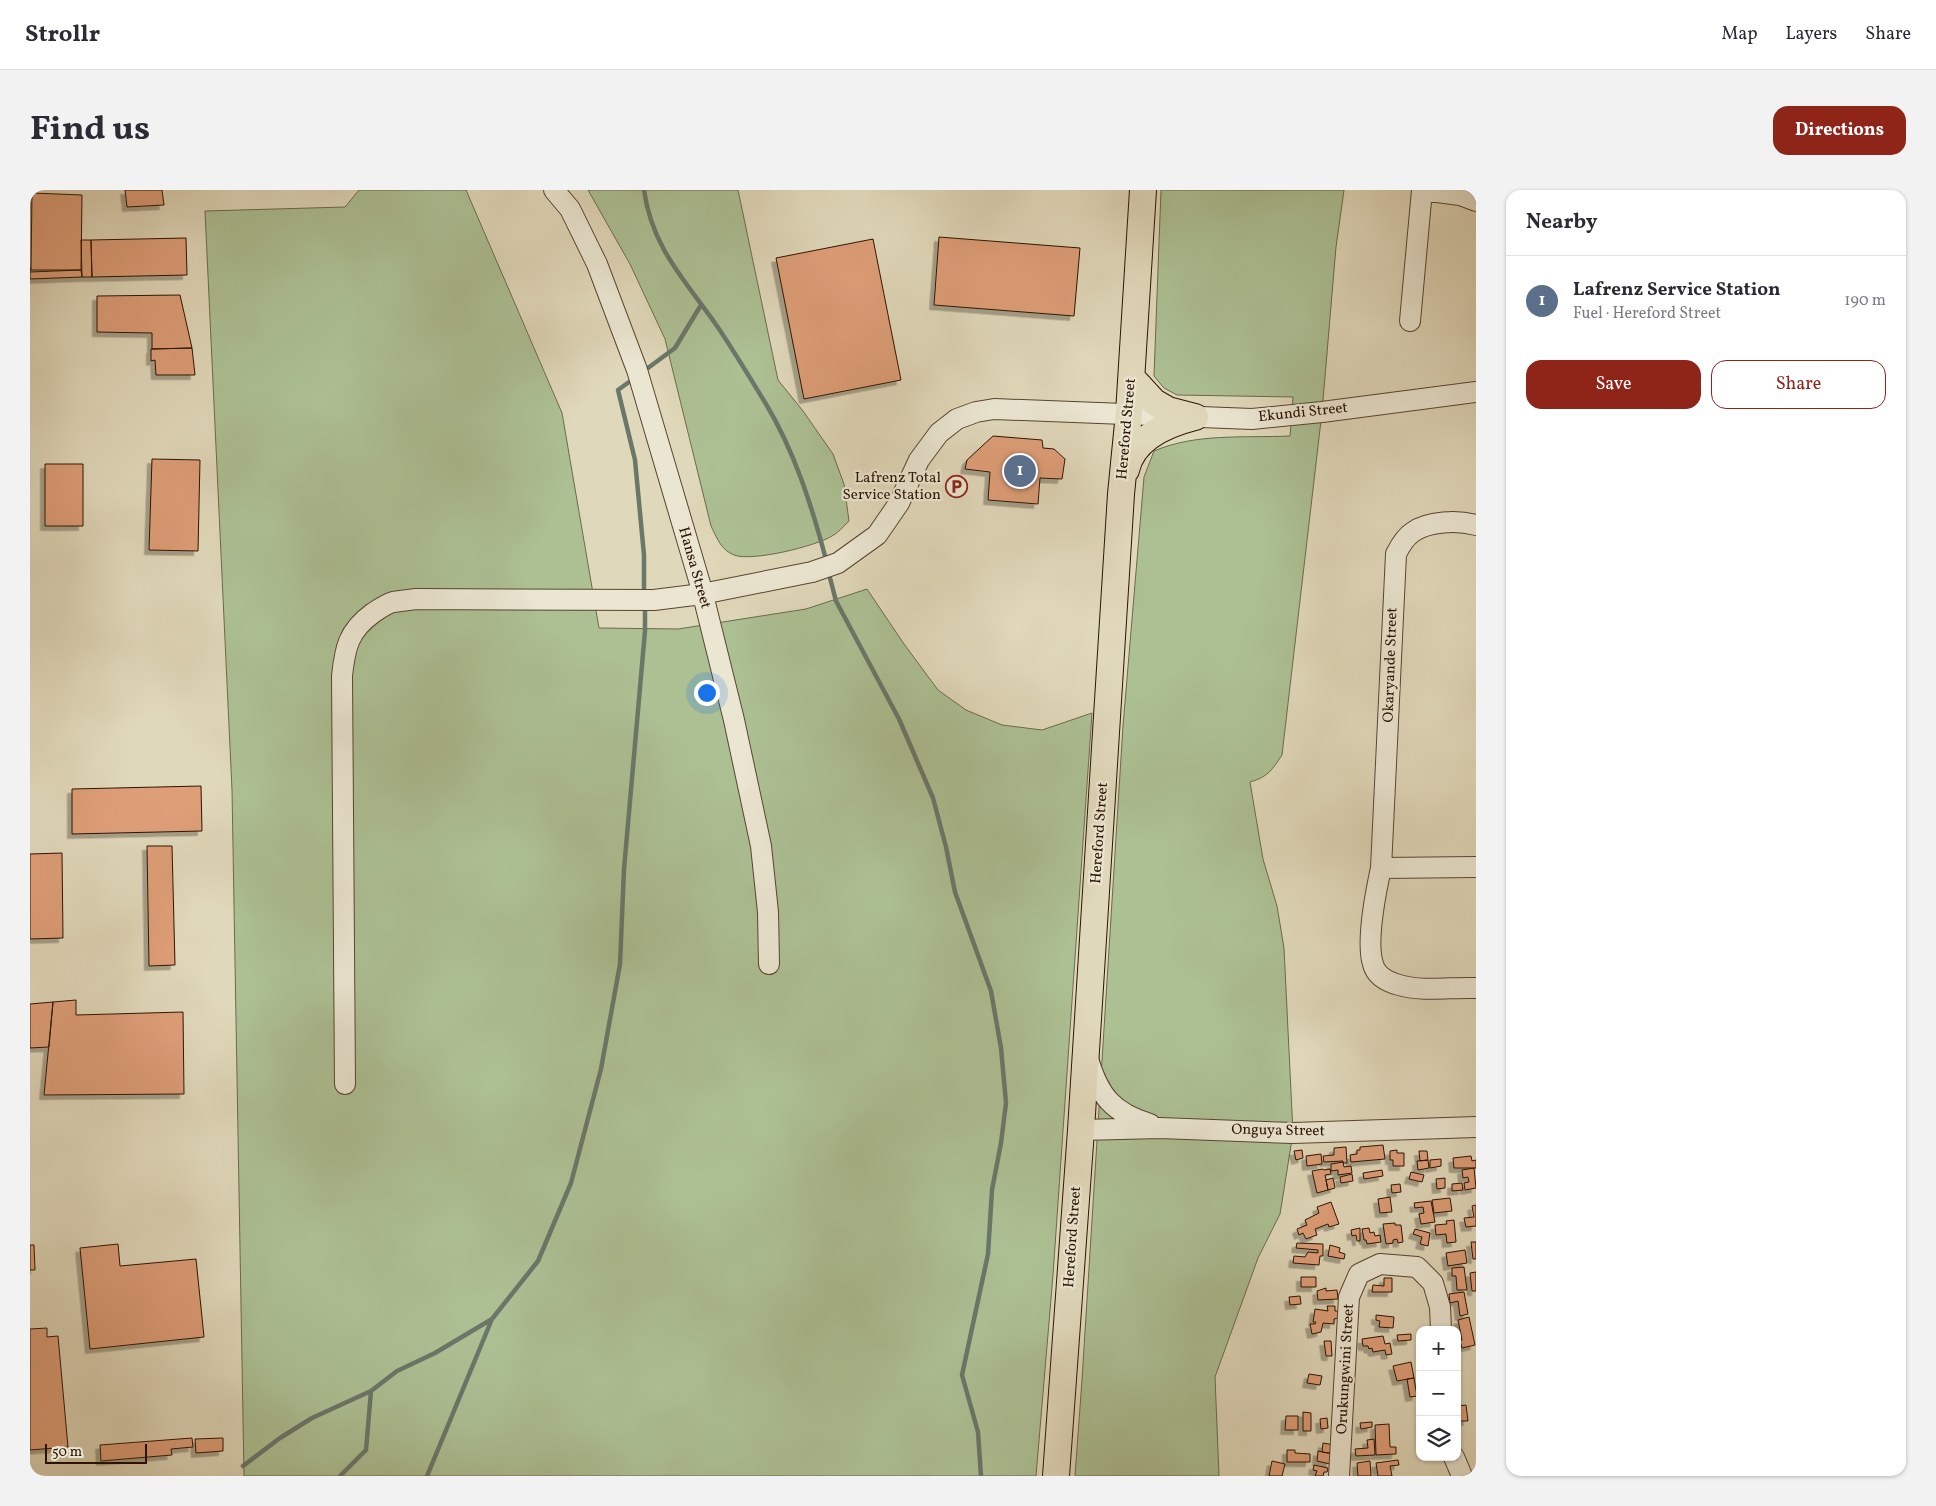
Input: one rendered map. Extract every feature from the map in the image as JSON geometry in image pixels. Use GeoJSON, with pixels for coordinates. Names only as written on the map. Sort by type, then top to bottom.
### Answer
{"type":"FeatureCollection","features":[{"type":"Feature","properties":{"kind":"main road","name":"Hereford Street"},"geometry":{"type":"LineString","coordinates":[[1056,1476],[1081,1130],[1121,494],[1132,378],[1143,190]]}},
{"type":"Feature","properties":{"kind":"main road"},"geometry":{"type":"LineString","coordinates":[[1132,378],[1154,402],[1168,410],[1195,417]]}},
{"type":"Feature","properties":{"kind":"main road"},"geometry":{"type":"LineString","coordinates":[[1121,494],[1128,461],[1137,447],[1151,435],[1172,423],[1195,417]]}},
{"type":"Feature","properties":{"kind":"street","name":"Hansa Street"},"geometry":{"type":"LineString","coordinates":[[554,190],[570,210],[597,264],[637,370],[702,594],[734,720],[761,846],[768,912],[769,964]]}},
{"type":"Feature","properties":{"kind":"street"},"geometry":{"type":"LineString","coordinates":[[1410,321],[1422,190],[1460,195],[1476,201]]}},
{"type":"Feature","properties":{"kind":"street","name":"Ekundi Street"},"geometry":{"type":"LineString","coordinates":[[345,1084],[342,676],[344,655],[354,631],[366,618],[379,609],[391,602],[416,599],[654,600],[702,594],[812,572],[838,564],[877,535],[899,503],[919,460],[939,433],[957,419],[976,412],[994,409],[1252,419],[1476,392]]}},
{"type":"Feature","properties":{"kind":"street","name":"Okaryande Street"},"geometry":{"type":"LineString","coordinates":[[1476,525],[1467,522],[1430,525],[1413,531],[1403,542],[1396,554],[1381,868],[1374,903],[1371,950],[1373,966],[1381,978],[1398,985],[1423,988],[1476,988]]}},
{"type":"Feature","properties":{"kind":"street"},"geometry":{"type":"LineString","coordinates":[[1381,868],[1476,867]]}},
{"type":"Feature","properties":{"kind":"street"},"geometry":{"type":"LineString","coordinates":[[1085,1048],[1100,1090],[1110,1104],[1127,1116],[1160,1128]]}},
{"type":"Feature","properties":{"kind":"street","name":"Onguya Street"},"geometry":{"type":"LineString","coordinates":[[1081,1130],[1160,1128],[1293,1133],[1476,1127]]}},
{"type":"Feature","properties":{"kind":"street","name":"Orukungwini Street"},"geometry":{"type":"LineString","coordinates":[[1339,1476],[1349,1297],[1359,1274],[1380,1264],[1417,1267],[1433,1283],[1440,1307],[1441,1326]]}},
{"type":"Feature","properties":{"kind":"street"},"geometry":{"type":"LineString","coordinates":[[1456,1461],[1462,1476]]}},
{"type":"Feature","properties":{"kind":"green space"},"geometry":{"type":"Polygon","coordinates":[[[359,190],[466,190],[562,413],[599,628],[678,629],[806,609],[867,589],[938,690],[966,710],[1002,725],[1042,730],[1092,713],[1053,1275],[1036,1476],[244,1476],[232,790],[205,211],[345,207],[359,190]]]}},
{"type":"Feature","properties":{"kind":"green space"},"geometry":{"type":"Polygon","coordinates":[[[588,190],[738,190],[778,380],[803,411],[833,454],[844,484],[849,521],[832,536],[784,552],[743,557],[730,553],[720,543],[711,526],[665,339],[630,264],[588,190]]]}},
{"type":"Feature","properties":{"kind":"green space"},"geometry":{"type":"Polygon","coordinates":[[[1161,190],[1344,190],[1336,247],[1322,412],[1282,755],[1269,772],[1261,778],[1250,782],[1263,859],[1277,906],[1284,948],[1293,1133],[1280,1214],[1258,1258],[1215,1377],[1219,1476],[1075,1476],[1123,726],[1144,477],[1154,451],[1170,445],[1203,439],[1290,436],[1293,397],[1177,395],[1164,388],[1154,376],[1161,190]]]}},
{"type":"Feature","properties":{"kind":"building"},"geometry":{"type":"Polygon","coordinates":[[[125,190],[162,190],[164,205],[127,207],[125,190]]]}},
{"type":"Feature","properties":{"kind":"building"},"geometry":{"type":"Polygon","coordinates":[[[32,193],[82,195],[81,270],[31,270],[32,193]]]}},
{"type":"Feature","properties":{"kind":"building"},"geometry":{"type":"Polygon","coordinates":[[[939,237],[1080,248],[1074,316],[934,305],[939,237]]]}},
{"type":"Feature","properties":{"kind":"building"},"geometry":{"type":"Polygon","coordinates":[[[186,238],[187,275],[92,277],[91,240],[186,238]]]}},
{"type":"Feature","properties":{"kind":"building"},"geometry":{"type":"Polygon","coordinates":[[[873,239],[901,380],[804,399],[776,258],[873,239]]]}},
{"type":"Feature","properties":{"kind":"building"},"geometry":{"type":"Polygon","coordinates":[[[81,240],[91,240],[92,277],[82,277],[81,240]]]}},
{"type":"Feature","properties":{"kind":"building"},"geometry":{"type":"Polygon","coordinates":[[[81,270],[82,277],[30,279],[30,272],[81,270]]]}},
{"type":"Feature","properties":{"kind":"building"},"geometry":{"type":"Polygon","coordinates":[[[180,295],[192,348],[152,349],[152,333],[97,332],[97,296],[180,295]]]}},
{"type":"Feature","properties":{"kind":"building"},"geometry":{"type":"Polygon","coordinates":[[[192,348],[195,375],[156,375],[155,360],[151,361],[151,349],[192,348]]]}},
{"type":"Feature","properties":{"kind":"building"},"geometry":{"type":"Polygon","coordinates":[[[993,436],[1042,440],[1043,448],[1054,449],[1065,459],[1062,479],[1040,478],[1038,504],[988,500],[990,472],[965,469],[967,460],[993,436]]]}},
{"type":"Feature","properties":{"kind":"building"},"geometry":{"type":"Polygon","coordinates":[[[152,459],[200,460],[198,551],[149,550],[152,459]]]}},
{"type":"Feature","properties":{"kind":"building"},"geometry":{"type":"Polygon","coordinates":[[[45,464],[83,464],[83,526],[45,526],[45,464]]]}},
{"type":"Feature","properties":{"kind":"building"},"geometry":{"type":"Polygon","coordinates":[[[201,786],[202,831],[72,834],[72,789],[201,786]]]}},
{"type":"Feature","properties":{"kind":"building"},"geometry":{"type":"Polygon","coordinates":[[[147,846],[172,846],[175,965],[149,966],[147,846]]]}},
{"type":"Feature","properties":{"kind":"building"},"geometry":{"type":"Polygon","coordinates":[[[62,853],[63,938],[30,939],[30,854],[62,853]]]}},
{"type":"Feature","properties":{"kind":"building"},"geometry":{"type":"Polygon","coordinates":[[[76,1000],[76,1015],[183,1012],[184,1094],[44,1095],[53,1002],[76,1000]]]}},
{"type":"Feature","properties":{"kind":"building"},"geometry":{"type":"Polygon","coordinates":[[[53,1002],[49,1047],[30,1048],[30,1004],[53,1002]]]}},
{"type":"Feature","properties":{"kind":"building"},"geometry":{"type":"Polygon","coordinates":[[[1383,1145],[1385,1159],[1351,1162],[1350,1155],[1357,1154],[1357,1150],[1360,1150],[1360,1147],[1383,1145]]]}},
{"type":"Feature","properties":{"kind":"building"},"geometry":{"type":"Polygon","coordinates":[[[1346,1147],[1347,1163],[1343,1163],[1343,1161],[1324,1162],[1323,1156],[1334,1155],[1334,1148],[1346,1147]]]}},
{"type":"Feature","properties":{"kind":"building"},"geometry":{"type":"Polygon","coordinates":[[[1302,1150],[1303,1158],[1296,1160],[1294,1151],[1302,1150]]]}},
{"type":"Feature","properties":{"kind":"building"},"geometry":{"type":"Polygon","coordinates":[[[1397,1150],[1397,1153],[1404,1153],[1404,1166],[1393,1166],[1393,1160],[1390,1160],[1390,1151],[1397,1150]]]}},
{"type":"Feature","properties":{"kind":"building"},"geometry":{"type":"Polygon","coordinates":[[[1419,1151],[1427,1151],[1428,1160],[1420,1161],[1419,1151]]]}},
{"type":"Feature","properties":{"kind":"building"},"geometry":{"type":"Polygon","coordinates":[[[1321,1154],[1322,1164],[1307,1166],[1306,1156],[1321,1154]]]}},
{"type":"Feature","properties":{"kind":"building"},"geometry":{"type":"Polygon","coordinates":[[[1471,1156],[1472,1161],[1476,1160],[1476,1168],[1454,1168],[1453,1158],[1471,1156]]]}},
{"type":"Feature","properties":{"kind":"building"},"geometry":{"type":"Polygon","coordinates":[[[1441,1159],[1441,1166],[1430,1168],[1430,1160],[1441,1159]]]}},
{"type":"Feature","properties":{"kind":"building"},"geometry":{"type":"Polygon","coordinates":[[[1428,1160],[1429,1168],[1418,1170],[1417,1161],[1428,1160]]]}},
{"type":"Feature","properties":{"kind":"building"},"geometry":{"type":"Polygon","coordinates":[[[1343,1162],[1344,1167],[1351,1166],[1352,1173],[1338,1175],[1338,1170],[1331,1171],[1331,1164],[1343,1162]]]}},
{"type":"Feature","properties":{"kind":"building"},"geometry":{"type":"Polygon","coordinates":[[[1474,1168],[1476,1188],[1465,1190],[1464,1183],[1469,1182],[1468,1177],[1463,1178],[1462,1170],[1474,1168]]]}},
{"type":"Feature","properties":{"kind":"building"},"geometry":{"type":"Polygon","coordinates":[[[1330,1169],[1331,1174],[1325,1175],[1328,1190],[1317,1193],[1312,1171],[1330,1169]]]}},
{"type":"Feature","properties":{"kind":"building"},"geometry":{"type":"Polygon","coordinates":[[[1382,1170],[1383,1176],[1364,1179],[1363,1173],[1382,1170]]]}},
{"type":"Feature","properties":{"kind":"building"},"geometry":{"type":"Polygon","coordinates":[[[1411,1172],[1424,1175],[1422,1182],[1409,1179],[1411,1172]]]}},
{"type":"Feature","properties":{"kind":"building"},"geometry":{"type":"Polygon","coordinates":[[[1352,1174],[1353,1181],[1341,1183],[1340,1177],[1352,1174]]]}},
{"type":"Feature","properties":{"kind":"building"},"geometry":{"type":"Polygon","coordinates":[[[1333,1178],[1335,1188],[1328,1190],[1326,1180],[1333,1178]]]}},
{"type":"Feature","properties":{"kind":"building"},"geometry":{"type":"Polygon","coordinates":[[[1445,1178],[1445,1188],[1437,1189],[1436,1179],[1445,1178]]]}},
{"type":"Feature","properties":{"kind":"building"},"geometry":{"type":"Polygon","coordinates":[[[1462,1183],[1463,1190],[1452,1191],[1452,1184],[1462,1183]]]}},
{"type":"Feature","properties":{"kind":"building"},"geometry":{"type":"Polygon","coordinates":[[[1400,1184],[1401,1192],[1392,1193],[1391,1185],[1400,1184]]]}},
{"type":"Feature","properties":{"kind":"building"},"geometry":{"type":"Polygon","coordinates":[[[1390,1197],[1392,1212],[1380,1213],[1378,1199],[1390,1197]]]}},
{"type":"Feature","properties":{"kind":"building"},"geometry":{"type":"Polygon","coordinates":[[[1450,1198],[1452,1211],[1434,1213],[1432,1200],[1450,1198]]]}},
{"type":"Feature","properties":{"kind":"building"},"geometry":{"type":"Polygon","coordinates":[[[1431,1201],[1435,1222],[1421,1224],[1419,1214],[1424,1213],[1423,1207],[1415,1208],[1414,1203],[1431,1201]]]}},
{"type":"Feature","properties":{"kind":"building"},"geometry":{"type":"Polygon","coordinates":[[[1331,1202],[1339,1224],[1329,1227],[1328,1224],[1315,1229],[1317,1235],[1306,1239],[1303,1233],[1299,1235],[1297,1229],[1307,1225],[1305,1220],[1319,1213],[1317,1207],[1331,1202]]]}},
{"type":"Feature","properties":{"kind":"building"},"geometry":{"type":"Polygon","coordinates":[[[1476,1205],[1476,1226],[1466,1227],[1464,1218],[1474,1217],[1472,1206],[1476,1205]]]}},
{"type":"Feature","properties":{"kind":"building"},"geometry":{"type":"Polygon","coordinates":[[[1454,1220],[1456,1242],[1447,1243],[1446,1234],[1436,1235],[1435,1225],[1447,1224],[1446,1221],[1454,1220]]]}},
{"type":"Feature","properties":{"kind":"building"},"geometry":{"type":"Polygon","coordinates":[[[1395,1223],[1395,1225],[1401,1225],[1403,1242],[1398,1243],[1397,1239],[1393,1240],[1393,1243],[1386,1244],[1383,1224],[1395,1223]]]}},
{"type":"Feature","properties":{"kind":"building"},"geometry":{"type":"Polygon","coordinates":[[[1360,1228],[1360,1241],[1357,1241],[1356,1235],[1352,1236],[1351,1230],[1360,1228]]]}},
{"type":"Feature","properties":{"kind":"building"},"geometry":{"type":"Polygon","coordinates":[[[1369,1228],[1370,1233],[1374,1232],[1375,1236],[1380,1235],[1381,1242],[1367,1244],[1366,1240],[1364,1240],[1362,1229],[1369,1228]]]}},
{"type":"Feature","properties":{"kind":"building"},"geometry":{"type":"Polygon","coordinates":[[[1415,1229],[1430,1233],[1428,1246],[1420,1244],[1422,1237],[1413,1234],[1415,1229]]]}},
{"type":"Feature","properties":{"kind":"building"},"geometry":{"type":"Polygon","coordinates":[[[1471,1242],[1476,1242],[1476,1259],[1473,1259],[1471,1242]]]}},
{"type":"Feature","properties":{"kind":"building"},"geometry":{"type":"Polygon","coordinates":[[[1297,1243],[1323,1244],[1323,1256],[1320,1256],[1319,1265],[1293,1263],[1294,1256],[1305,1257],[1308,1252],[1318,1253],[1318,1250],[1296,1248],[1297,1243]]]}},
{"type":"Feature","properties":{"kind":"building"},"geometry":{"type":"Polygon","coordinates":[[[118,1244],[120,1266],[196,1259],[204,1337],[90,1349],[80,1248],[118,1244]]]}},
{"type":"Feature","properties":{"kind":"building"},"geometry":{"type":"Polygon","coordinates":[[[30,1245],[34,1245],[35,1270],[30,1270],[30,1245]]]}},
{"type":"Feature","properties":{"kind":"building"},"geometry":{"type":"Polygon","coordinates":[[[1330,1245],[1340,1248],[1339,1252],[1345,1254],[1344,1259],[1328,1256],[1330,1245]]]}},
{"type":"Feature","properties":{"kind":"building"},"geometry":{"type":"Polygon","coordinates":[[[1465,1250],[1467,1263],[1448,1266],[1446,1253],[1465,1250]]]}},
{"type":"Feature","properties":{"kind":"building"},"geometry":{"type":"Polygon","coordinates":[[[1464,1267],[1467,1290],[1457,1290],[1456,1276],[1452,1276],[1452,1268],[1464,1267]]]}},
{"type":"Feature","properties":{"kind":"building"},"geometry":{"type":"Polygon","coordinates":[[[1476,1272],[1476,1291],[1472,1291],[1470,1273],[1476,1272]]]}},
{"type":"Feature","properties":{"kind":"building"},"geometry":{"type":"Polygon","coordinates":[[[1301,1277],[1316,1277],[1316,1287],[1301,1287],[1301,1277]]]}},
{"type":"Feature","properties":{"kind":"building"},"geometry":{"type":"Polygon","coordinates":[[[1384,1278],[1392,1278],[1392,1292],[1372,1292],[1373,1285],[1384,1286],[1384,1278]]]}},
{"type":"Feature","properties":{"kind":"building"},"geometry":{"type":"Polygon","coordinates":[[[1326,1288],[1326,1291],[1337,1290],[1338,1299],[1318,1300],[1317,1291],[1326,1288]]]}},
{"type":"Feature","properties":{"kind":"building"},"geometry":{"type":"Polygon","coordinates":[[[1464,1292],[1468,1314],[1460,1316],[1458,1301],[1450,1303],[1449,1294],[1464,1292]]]}},
{"type":"Feature","properties":{"kind":"building"},"geometry":{"type":"Polygon","coordinates":[[[1300,1296],[1301,1304],[1290,1305],[1289,1297],[1300,1296]]]}},
{"type":"Feature","properties":{"kind":"building"},"geometry":{"type":"Polygon","coordinates":[[[1327,1306],[1335,1306],[1335,1311],[1339,1311],[1339,1318],[1334,1319],[1334,1324],[1323,1323],[1321,1332],[1312,1334],[1310,1324],[1315,1324],[1316,1322],[1313,1322],[1315,1309],[1328,1311],[1327,1306]]]}},
{"type":"Feature","properties":{"kind":"building"},"geometry":{"type":"Polygon","coordinates":[[[1376,1315],[1394,1317],[1393,1328],[1379,1327],[1380,1321],[1376,1320],[1376,1315]]]}},
{"type":"Feature","properties":{"kind":"building"},"geometry":{"type":"Polygon","coordinates":[[[1469,1317],[1475,1345],[1462,1348],[1461,1326],[1459,1326],[1458,1320],[1469,1317]]]}},
{"type":"Feature","properties":{"kind":"building"},"geometry":{"type":"Polygon","coordinates":[[[47,1328],[47,1337],[58,1336],[68,1447],[30,1450],[30,1329],[47,1328]]]}},
{"type":"Feature","properties":{"kind":"building"},"geometry":{"type":"Polygon","coordinates":[[[1411,1334],[1411,1340],[1398,1341],[1397,1335],[1411,1334]]]}},
{"type":"Feature","properties":{"kind":"building"},"geometry":{"type":"Polygon","coordinates":[[[1383,1336],[1385,1344],[1390,1343],[1392,1354],[1386,1355],[1385,1350],[1373,1352],[1372,1348],[1369,1349],[1368,1346],[1363,1346],[1362,1339],[1383,1336]]]}},
{"type":"Feature","properties":{"kind":"building"},"geometry":{"type":"Polygon","coordinates":[[[1324,1341],[1331,1341],[1332,1356],[1326,1356],[1324,1341]]]}},
{"type":"Feature","properties":{"kind":"building"},"geometry":{"type":"Polygon","coordinates":[[[1411,1362],[1414,1378],[1397,1381],[1393,1366],[1411,1362]]]}},
{"type":"Feature","properties":{"kind":"building"},"geometry":{"type":"Polygon","coordinates":[[[1309,1374],[1322,1376],[1320,1385],[1307,1383],[1309,1374]]]}},
{"type":"Feature","properties":{"kind":"building"},"geometry":{"type":"Polygon","coordinates":[[[1414,1378],[1416,1396],[1410,1397],[1407,1379],[1414,1378]]]}},
{"type":"Feature","properties":{"kind":"building"},"geometry":{"type":"Polygon","coordinates":[[[1466,1405],[1468,1421],[1461,1421],[1461,1406],[1466,1405]]]}},
{"type":"Feature","properties":{"kind":"building"},"geometry":{"type":"Polygon","coordinates":[[[1303,1412],[1311,1413],[1311,1431],[1303,1431],[1303,1412]]]}},
{"type":"Feature","properties":{"kind":"building"},"geometry":{"type":"Polygon","coordinates":[[[1286,1416],[1298,1416],[1298,1430],[1285,1430],[1286,1416]]]}},
{"type":"Feature","properties":{"kind":"building"},"geometry":{"type":"Polygon","coordinates":[[[1327,1418],[1328,1428],[1321,1429],[1320,1419],[1327,1418]]]}},
{"type":"Feature","properties":{"kind":"building"},"geometry":{"type":"Polygon","coordinates":[[[1372,1422],[1372,1427],[1361,1429],[1360,1423],[1372,1422]]]}},
{"type":"Feature","properties":{"kind":"building"},"geometry":{"type":"Polygon","coordinates":[[[1389,1424],[1390,1447],[1396,1447],[1396,1454],[1376,1455],[1375,1425],[1389,1424]]]}},
{"type":"Feature","properties":{"kind":"building"},"geometry":{"type":"Polygon","coordinates":[[[192,1438],[193,1447],[171,1449],[172,1455],[101,1461],[100,1445],[192,1438]]]}},
{"type":"Feature","properties":{"kind":"building"},"geometry":{"type":"Polygon","coordinates":[[[223,1438],[223,1451],[196,1453],[195,1439],[223,1438]]]}},
{"type":"Feature","properties":{"kind":"building"},"geometry":{"type":"Polygon","coordinates":[[[1374,1439],[1375,1455],[1356,1456],[1355,1449],[1368,1448],[1367,1440],[1374,1439]]]}},
{"type":"Feature","properties":{"kind":"building"},"geometry":{"type":"Polygon","coordinates":[[[1323,1443],[1335,1445],[1330,1453],[1322,1452],[1323,1443]]]}},
{"type":"Feature","properties":{"kind":"building"},"geometry":{"type":"Polygon","coordinates":[[[1287,1450],[1295,1450],[1295,1453],[1310,1454],[1310,1462],[1287,1462],[1287,1450]]]}},
{"type":"Feature","properties":{"kind":"building"},"geometry":{"type":"Polygon","coordinates":[[[1318,1451],[1332,1454],[1330,1464],[1317,1461],[1318,1451]]]}},
{"type":"Feature","properties":{"kind":"building"},"geometry":{"type":"Polygon","coordinates":[[[1398,1460],[1399,1465],[1390,1466],[1392,1476],[1378,1476],[1376,1463],[1398,1460]]]}},
{"type":"Feature","properties":{"kind":"building"},"geometry":{"type":"Polygon","coordinates":[[[1272,1461],[1285,1464],[1282,1476],[1269,1476],[1272,1461]]]}},
{"type":"Feature","properties":{"kind":"building"},"geometry":{"type":"Polygon","coordinates":[[[1370,1461],[1371,1476],[1358,1476],[1357,1463],[1370,1461]]]}},
{"type":"Feature","properties":{"kind":"building"},"geometry":{"type":"Polygon","coordinates":[[[1314,1465],[1328,1468],[1327,1472],[1324,1472],[1323,1476],[1315,1476],[1317,1471],[1313,1470],[1314,1465]]]}},
{"type":"Feature","properties":{"kind":"waterway"},"geometry":{"type":"LineString","coordinates":[[644,190],[648,211],[662,246],[736,355],[766,404],[785,440],[808,497],[825,556]]}},
{"type":"Feature","properties":{"kind":"waterway"},"geometry":{"type":"LineString","coordinates":[[648,368],[675,348],[701,305]]}},
{"type":"Feature","properties":{"kind":"waterway"},"geometry":{"type":"LineString","coordinates":[[629,382],[618,390],[635,460],[644,555],[644,588]]}},
{"type":"Feature","properties":{"kind":"waterway"},"geometry":{"type":"LineString","coordinates":[[830,578],[836,601],[899,719],[933,798],[955,892],[991,991],[1001,1048],[1006,1103],[992,1190],[988,1254],[962,1375],[978,1432],[981,1476]]}},
{"type":"Feature","properties":{"kind":"waterway"},"geometry":{"type":"LineString","coordinates":[[427,1476],[492,1319],[538,1261],[571,1183],[601,1069],[620,964],[624,869],[645,631],[645,611]]}},
{"type":"Feature","properties":{"kind":"waterway"},"geometry":{"type":"LineString","coordinates":[[243,1466],[280,1438],[312,1418],[371,1391],[397,1371],[435,1353],[492,1319]]}},
{"type":"Feature","properties":{"kind":"waterway"},"geometry":{"type":"LineString","coordinates":[[340,1476],[366,1450],[371,1391]]}},
{"type":"Feature","properties":{"kind":"place","name":"Lafrenz Service Station"},"geometry":{"type":"Point","coordinates":[1020,471]}},
{"type":"Feature","properties":{"kind":"place","name":"Lafrenz Total Service Station"},"geometry":{"type":"Point","coordinates":[957,487]}}]}
